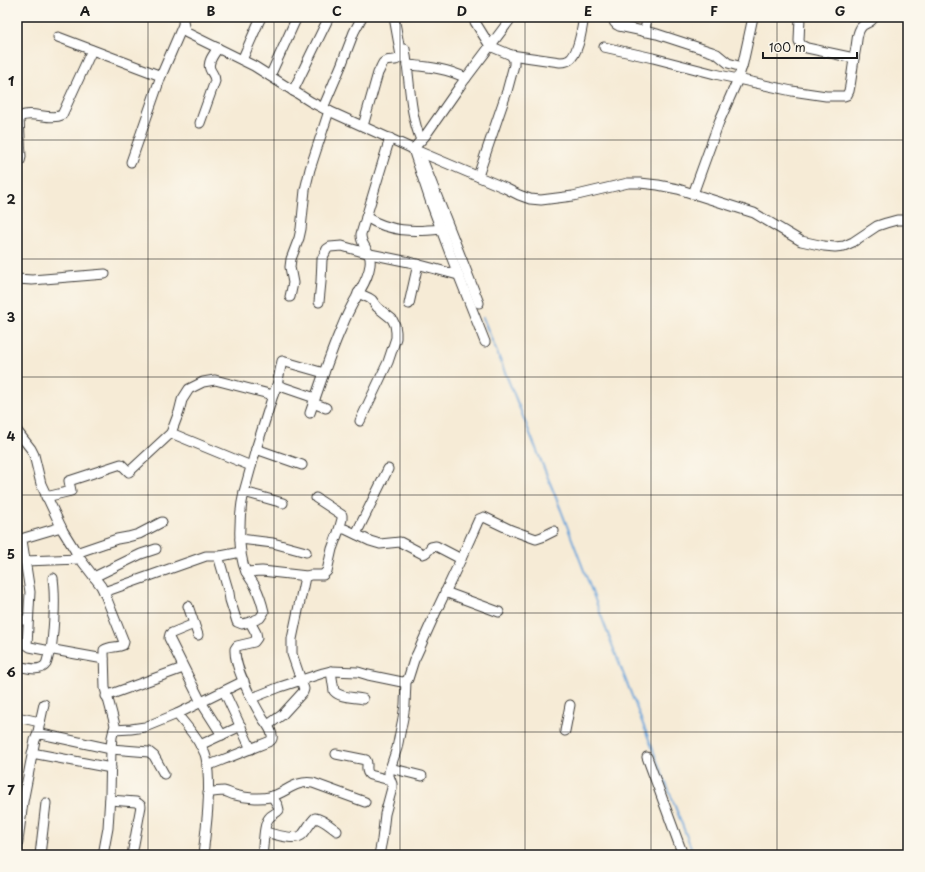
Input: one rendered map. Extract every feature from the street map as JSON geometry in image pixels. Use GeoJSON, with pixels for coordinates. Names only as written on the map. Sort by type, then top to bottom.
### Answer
{"type":"FeatureCollection","features":[{"type":"Feature","properties":{"kind":"street"},"geometry":{"type":"LineString","coordinates":[[242,60],[261,17]]}},
{"type":"Feature","properties":{"kind":"street"},"geometry":{"type":"LineString","coordinates":[[270,76],[297,17]]}},
{"type":"Feature","properties":{"kind":"street"},"geometry":{"type":"LineString","coordinates":[[293,91],[329,17]]}},
{"type":"Feature","properties":{"kind":"street"},"geometry":{"type":"LineString","coordinates":[[290,297],[292,283],[290,267],[291,259],[301,229],[305,190],[310,169],[326,110],[341,66],[354,32],[362,17]]}},
{"type":"Feature","properties":{"kind":"street"},"geometry":{"type":"LineString","coordinates":[[362,126],[378,73],[384,61],[398,60],[401,56],[394,17]]}},
{"type":"Feature","properties":{"kind":"street"},"geometry":{"type":"LineString","coordinates":[[399,17],[413,114],[421,140]]}},
{"type":"Feature","properties":{"kind":"street"},"geometry":{"type":"LineString","coordinates":[[472,17],[490,46],[511,55],[560,62],[570,59],[575,52],[580,38],[584,17]]}},
{"type":"Feature","properties":{"kind":"street"},"geometry":{"type":"LineString","coordinates":[[485,342],[441,229],[416,150],[421,140],[512,17]]}},
{"type":"Feature","properties":{"kind":"street"},"geometry":{"type":"LineString","coordinates":[[613,17],[615,25],[665,36],[717,54],[728,63],[742,67]]}},
{"type":"Feature","properties":{"kind":"street"},"geometry":{"type":"LineString","coordinates":[[645,32],[647,17]]}},
{"type":"Feature","properties":{"kind":"street"},"geometry":{"type":"LineString","coordinates":[[693,194],[719,122],[738,79],[750,35],[753,17]]}},
{"type":"Feature","properties":{"kind":"street"},"geometry":{"type":"LineString","coordinates":[[800,17],[799,41],[801,45],[807,48],[854,58]]}},
{"type":"Feature","properties":{"kind":"street"},"geometry":{"type":"LineString","coordinates":[[604,48],[792,90],[826,96],[844,96],[850,91],[856,41],[860,28],[872,21],[874,17]]}},
{"type":"Feature","properties":{"kind":"street"},"geometry":{"type":"LineString","coordinates":[[183,21],[184,30],[254,66],[310,102],[530,199],[541,200],[573,196],[628,183],[658,185],[678,189],[754,213],[801,241],[835,247],[844,246],[853,242],[877,226],[886,222],[908,220]]}},
{"type":"Feature","properties":{"kind":"street"},"geometry":{"type":"LineString","coordinates":[[131,162],[161,76],[183,21]]}},
{"type":"Feature","properties":{"kind":"street"},"geometry":{"type":"LineString","coordinates":[[58,37],[161,76]]}},
{"type":"Feature","properties":{"kind":"street"},"geometry":{"type":"LineString","coordinates":[[200,123],[215,81],[215,77],[210,70],[210,66],[212,58],[218,48]]}},
{"type":"Feature","properties":{"kind":"street"},"geometry":{"type":"LineString","coordinates":[[17,162],[20,161],[21,157],[20,118],[26,115],[56,117],[62,115],[92,50]]}},
{"type":"Feature","properties":{"kind":"street"},"geometry":{"type":"LineString","coordinates":[[478,176],[513,73],[514,60],[511,55]]}},
{"type":"Feature","properties":{"kind":"street"},"geometry":{"type":"LineString","coordinates":[[407,65],[447,70],[456,72],[466,78]]}},
{"type":"Feature","properties":{"kind":"street"},"geometry":{"type":"LineString","coordinates":[[310,413],[341,329],[368,276],[370,254],[360,238],[390,138]]}},
{"type":"Feature","properties":{"kind":"street"},"geometry":{"type":"LineString","coordinates":[[416,150],[479,303]]}},
{"type":"Feature","properties":{"kind":"street"},"geometry":{"type":"LineString","coordinates":[[366,217],[387,226],[400,229],[417,231],[441,229]]}},
{"type":"Feature","properties":{"kind":"street"},"geometry":{"type":"LineString","coordinates":[[319,302],[322,258],[326,249],[330,247],[342,246],[458,275]]}},
{"type":"Feature","properties":{"kind":"street"},"geometry":{"type":"LineString","coordinates":[[410,304],[418,264]]}},
{"type":"Feature","properties":{"kind":"street"},"geometry":{"type":"LineString","coordinates":[[17,279],[32,280],[105,274]]}},
{"type":"Feature","properties":{"kind":"street"},"geometry":{"type":"LineString","coordinates":[[358,293],[372,300],[376,307],[392,319],[396,332],[396,338],[388,362],[360,421]]}},
{"type":"Feature","properties":{"kind":"street"},"geometry":{"type":"LineString","coordinates":[[221,556],[219,559],[237,622],[242,624],[260,618],[264,612],[262,602],[246,572],[241,552],[241,508],[244,492],[256,449],[277,385],[282,361],[324,373]]}},
{"type":"Feature","properties":{"kind":"street"},"geometry":{"type":"LineString","coordinates":[[46,497],[72,491],[69,481],[121,464],[129,472],[171,433],[182,400],[189,389],[203,382],[215,380],[273,395]]}},
{"type":"Feature","properties":{"kind":"street"},"geometry":{"type":"LineString","coordinates":[[277,385],[314,400],[326,408]]}},
{"type":"Feature","properties":{"kind":"street"},"geometry":{"type":"LineString","coordinates":[[17,431],[34,455],[41,484],[61,527],[78,556],[86,568],[94,576],[104,592],[124,642],[123,645],[104,650],[105,688],[114,721],[114,730],[111,748],[108,828],[103,855]]}},
{"type":"Feature","properties":{"kind":"street"},"geometry":{"type":"LineString","coordinates":[[171,433],[251,466]]}},
{"type":"Feature","properties":{"kind":"street"},"geometry":{"type":"LineString","coordinates":[[256,449],[302,465]]}},
{"type":"Feature","properties":{"kind":"street"},"geometry":{"type":"LineString","coordinates":[[356,534],[388,469]]}},
{"type":"Feature","properties":{"kind":"street"},"geometry":{"type":"LineString","coordinates":[[244,492],[283,503]]}},
{"type":"Feature","properties":{"kind":"street"},"geometry":{"type":"LineString","coordinates":[[246,572],[262,571],[307,576],[326,573],[336,535],[342,519],[342,514],[316,498]]}},
{"type":"Feature","properties":{"kind":"street"},"geometry":{"type":"LineString","coordinates":[[379,855],[385,814],[392,793],[392,784],[389,776],[390,768],[398,748],[404,718],[406,681],[414,660],[478,522],[481,518],[486,518],[511,530],[536,539],[554,531]]}},
{"type":"Feature","properties":{"kind":"street"},"geometry":{"type":"LineString","coordinates":[[25,561],[78,556],[117,539],[139,534],[162,522]]}},
{"type":"Feature","properties":{"kind":"street"},"geometry":{"type":"LineString","coordinates":[[61,527],[24,538],[22,540],[30,588],[27,643],[28,646],[51,651],[54,650],[104,658]]}},
{"type":"Feature","properties":{"kind":"street"},"geometry":{"type":"LineString","coordinates":[[339,530],[345,529],[380,544],[400,542],[423,554],[426,553],[431,547],[436,546],[461,559]]}},
{"type":"Feature","properties":{"kind":"street"},"geometry":{"type":"LineString","coordinates":[[240,538],[273,543],[306,552]]}},
{"type":"Feature","properties":{"kind":"street"},"geometry":{"type":"LineString","coordinates":[[94,576],[141,554],[156,549]]}},
{"type":"Feature","properties":{"kind":"street"},"geometry":{"type":"LineString","coordinates":[[104,592],[206,556],[221,556],[241,552]]}},
{"type":"Feature","properties":{"kind":"street"},"geometry":{"type":"LineString","coordinates":[[268,725],[282,715],[302,694],[304,689],[300,681],[291,646],[302,590],[305,578],[307,576]]}},
{"type":"Feature","properties":{"kind":"street"},"geometry":{"type":"LineString","coordinates":[[17,666],[34,669],[40,668],[46,663],[51,651],[55,608],[55,589],[53,578]]}},
{"type":"Feature","properties":{"kind":"street"},"geometry":{"type":"LineString","coordinates":[[446,592],[499,612]]}},
{"type":"Feature","properties":{"kind":"street"},"geometry":{"type":"LineString","coordinates":[[188,606],[198,635]]}},
{"type":"Feature","properties":{"kind":"street"},"geometry":{"type":"LineString","coordinates":[[17,620],[28,620]]}},
{"type":"Feature","properties":{"kind":"street"},"geometry":{"type":"LineString","coordinates":[[207,766],[272,740],[272,735],[268,725],[252,698],[236,659],[235,649],[237,646],[254,642],[257,638],[250,622]]}},
{"type":"Feature","properties":{"kind":"street"},"geometry":{"type":"LineString","coordinates":[[194,624],[172,633],[170,636],[170,641],[200,702],[222,734]]}},
{"type":"Feature","properties":{"kind":"street"},"geometry":{"type":"LineString","coordinates":[[106,696],[183,668]]}},
{"type":"Feature","properties":{"kind":"street"},"geometry":{"type":"LineString","coordinates":[[252,698],[280,687],[331,671],[358,672],[406,681]]}},
{"type":"Feature","properties":{"kind":"street"},"geometry":{"type":"LineString","coordinates":[[331,671],[334,691],[336,693],[363,699]]}},
{"type":"Feature","properties":{"kind":"street"},"geometry":{"type":"LineString","coordinates":[[114,730],[145,727],[177,714],[244,681]]}},
{"type":"Feature","properties":{"kind":"street"},"geometry":{"type":"LineString","coordinates":[[224,691],[252,749]]}},
{"type":"Feature","properties":{"kind":"street"},"geometry":{"type":"LineString","coordinates":[[17,849],[23,802],[34,740],[37,736],[44,704]]}},
{"type":"Feature","properties":{"kind":"street"},"geometry":{"type":"LineString","coordinates":[[564,731],[570,705]]}},
{"type":"Feature","properties":{"kind":"street"},"geometry":{"type":"LineString","coordinates":[[177,714],[200,745],[205,756],[207,766],[208,793],[203,855]]}},
{"type":"Feature","properties":{"kind":"street"},"geometry":{"type":"LineString","coordinates":[[17,717],[40,722]]}},
{"type":"Feature","properties":{"kind":"street"},"geometry":{"type":"LineString","coordinates":[[200,745],[241,726]]}},
{"type":"Feature","properties":{"kind":"street"},"geometry":{"type":"LineString","coordinates":[[37,736],[41,734],[111,748],[148,752],[154,756],[164,774]]}},
{"type":"Feature","properties":{"kind":"street"},"geometry":{"type":"LineString","coordinates":[[32,754],[111,768]]}},
{"type":"Feature","properties":{"kind":"street"},"geometry":{"type":"LineString","coordinates":[[336,754],[366,760],[366,770],[370,775],[390,780]]}},
{"type":"Feature","properties":{"kind":"street"},"geometry":{"type":"LineString","coordinates":[[647,757],[683,855]]}},
{"type":"Feature","properties":{"kind":"street"},"geometry":{"type":"LineString","coordinates":[[390,768],[422,776]]}},
{"type":"Feature","properties":{"kind":"street"},"geometry":{"type":"LineString","coordinates":[[208,793],[221,791],[252,798],[262,798],[272,796],[296,784],[307,782],[364,802]]}},
{"type":"Feature","properties":{"kind":"street"},"geometry":{"type":"LineString","coordinates":[[262,855],[266,823],[270,816],[279,810],[272,796]]}},
{"type":"Feature","properties":{"kind":"street"},"geometry":{"type":"LineString","coordinates":[[110,800],[136,802],[141,806],[132,855]]}},
{"type":"Feature","properties":{"kind":"street"},"geometry":{"type":"LineString","coordinates":[[40,855],[46,803]]}},
{"type":"Feature","properties":{"kind":"street"},"geometry":{"type":"LineString","coordinates":[[265,832],[298,838],[302,836],[315,818],[322,820],[337,831]]}},
{"type":"Feature","properties":{"kind":"waterway"},"geometry":{"type":"LineString","coordinates":[[483,318],[561,510],[694,855]]}}]}
